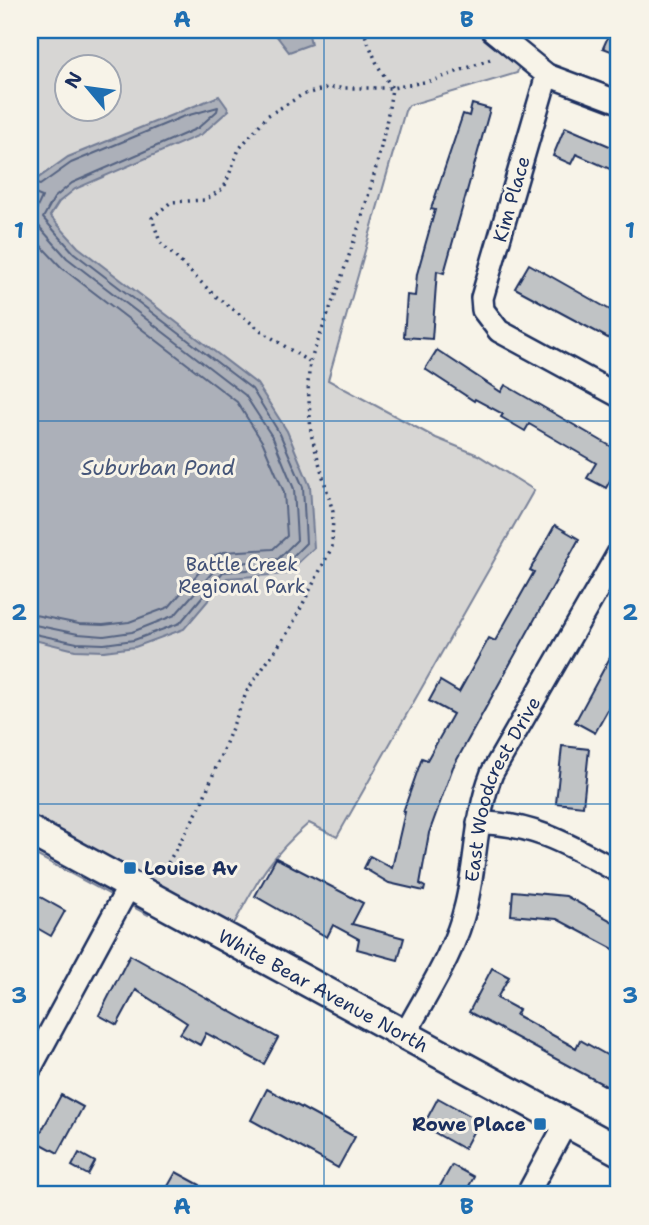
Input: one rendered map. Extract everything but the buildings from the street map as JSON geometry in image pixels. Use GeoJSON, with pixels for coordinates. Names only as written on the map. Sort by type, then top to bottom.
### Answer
{"type":"FeatureCollection","features":[{"type":"Feature","properties":{"kind":"street"},"geometry":{"type":"LineString","coordinates":[[492,30],[547,75],[619,102]]}},
{"type":"Feature","properties":{"kind":"street","name":"Kim Place"},"geometry":{"type":"LineString","coordinates":[[547,75],[482,298],[483,310],[499,331],[619,396]]}},
{"type":"Feature","properties":{"kind":"street","name":"East Woodcrest Drive"},"geometry":{"type":"LineString","coordinates":[[404,1035],[460,928],[467,903],[482,797],[492,773],[619,552]]}},
{"type":"Feature","properties":{"kind":"street"},"geometry":{"type":"LineString","coordinates":[[478,823],[523,826],[548,834],[619,872]]}},
{"type":"Feature","properties":{"kind":"street","name":"White Bear Avenue North"},"geometry":{"type":"LineString","coordinates":[[30,831],[619,1151]]}},
{"type":"Feature","properties":{"kind":"street"},"geometry":{"type":"LineString","coordinates":[[30,1069],[129,886]]}},
{"type":"Feature","properties":{"kind":"street"},"geometry":{"type":"LineString","coordinates":[[527,1195],[566,1123]]}},
{"type":"Feature","properties":{"kind":"path"},"geometry":{"type":"LineString","coordinates":[[161,875],[200,807],[247,691],[290,629],[332,547],[333,512],[311,435],[307,383],[310,362],[376,167],[392,88],[378,66],[363,30]]}},
{"type":"Feature","properties":{"kind":"path"},"geometry":{"type":"LineString","coordinates":[[310,362],[263,332],[214,294],[160,242],[152,218],[171,202],[205,200],[224,188],[239,149],[267,116],[302,95],[327,88],[392,88],[435,80],[516,50]]}},
{"type":"Feature","properties":{"kind":"green space","name":"Battle Creek Regional Park"},"geometry":{"type":"Polygon","coordinates":[[[30,30],[506,30],[526,44],[517,73],[409,105],[405,111],[328,380],[436,438],[478,455],[534,490],[337,837],[309,823],[294,836],[254,887],[228,935],[158,898],[148,915],[30,852],[30,30]]]}},
{"type":"Feature","properties":{"kind":"water"},"geometry":{"type":"Polygon","coordinates":[[[272,30],[308,30],[311,44],[289,52],[272,30]]]}},
{"type":"Feature","properties":{"kind":"water","name":"Suburban Pond"},"geometry":{"type":"Polygon","coordinates":[[[219,96],[229,110],[202,134],[75,189],[59,202],[50,216],[78,247],[257,384],[287,431],[310,486],[314,548],[286,574],[227,578],[184,629],[135,647],[104,651],[75,650],[30,639],[30,173],[37,179],[68,157],[219,96]]]}},
{"type":"Feature","properties":{"kind":"place","name":"Louise Av"},"geometry":{"type":"Point","coordinates":[130,868]}},
{"type":"Feature","properties":{"kind":"place","name":"Rowe Place"},"geometry":{"type":"Point","coordinates":[540,1124]}}]}
